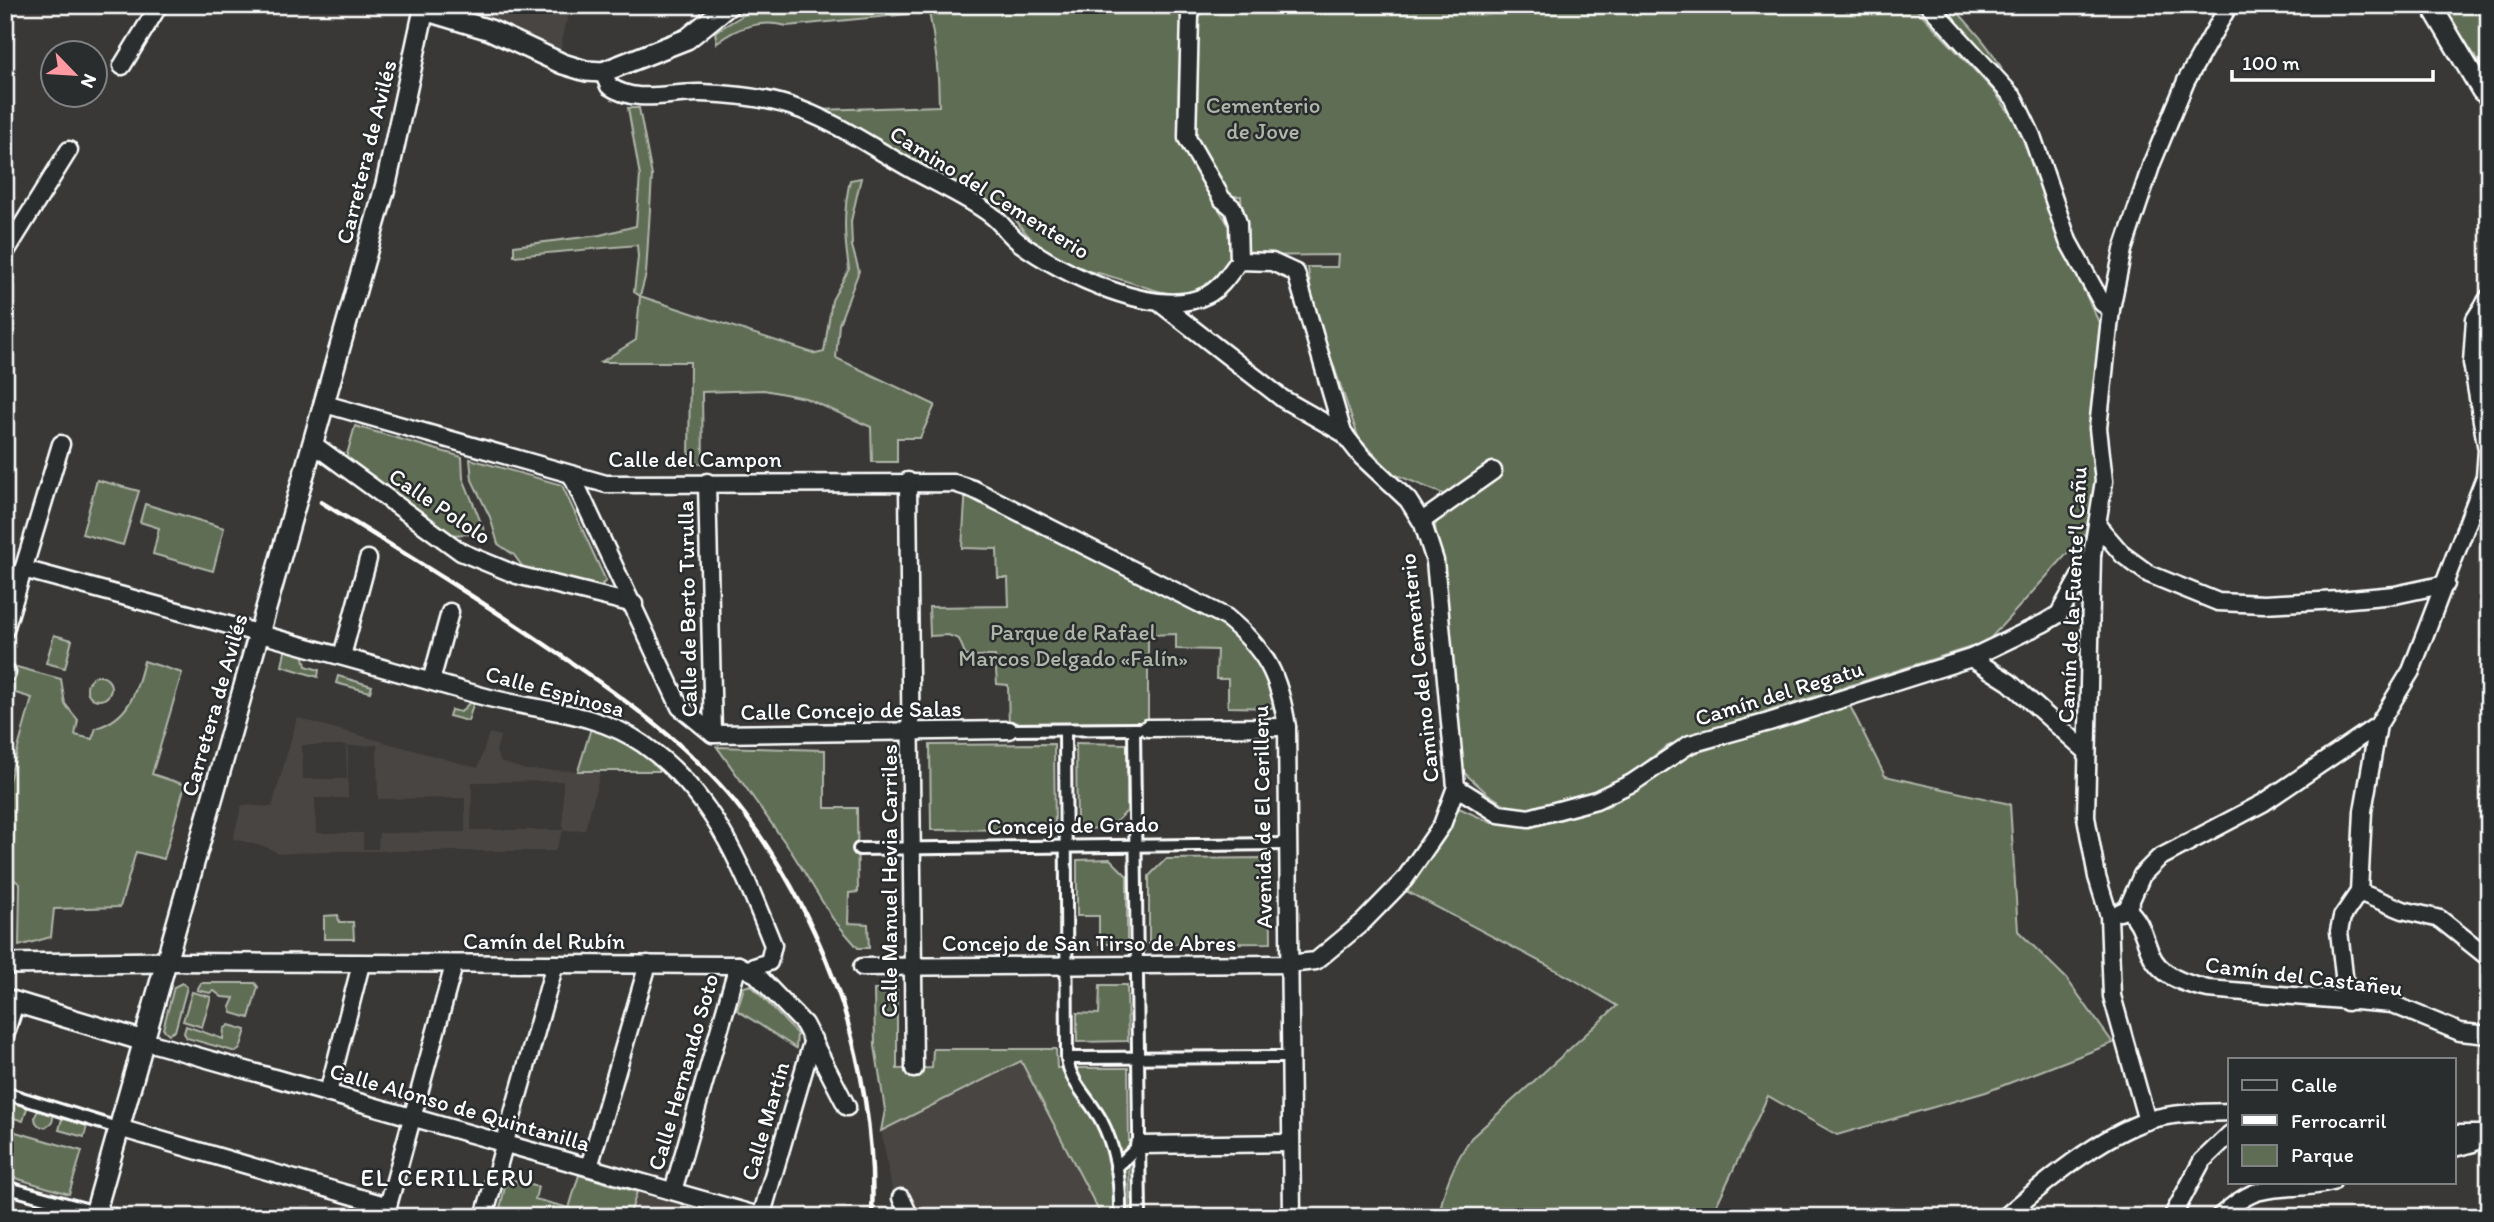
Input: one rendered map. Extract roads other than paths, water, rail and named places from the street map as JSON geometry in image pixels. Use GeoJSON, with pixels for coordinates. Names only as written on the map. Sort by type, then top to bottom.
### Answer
{"type":"FeatureCollection","features":[{"type":"Feature","properties":{"kind":"street"},"geometry":{"type":"LineString","coordinates":[[122,65],[159,5]]}},
{"type":"Feature","properties":{"kind":"street"},"geometry":{"type":"LineString","coordinates":[[462,5],[490,30]]}},
{"type":"Feature","properties":{"kind":"street"},"geometry":{"type":"LineString","coordinates":[[424,8],[490,30],[563,64],[586,71],[603,72],[687,38],[729,5]]}},
{"type":"Feature","properties":{"kind":"street"},"geometry":{"type":"LineString","coordinates":[[1194,5],[1190,15],[1186,138],[1222,199],[1233,208],[1238,223],[1239,261]]}},
{"type":"Feature","properties":{"kind":"street"},"geometry":{"type":"LineString","coordinates":[[1929,5],[2014,97],[2032,136],[2068,241],[2102,303],[2111,309]]}},
{"type":"Feature","properties":{"kind":"street","name":"Camín de la Fuente'l Cañu"},"geometry":{"type":"LineString","coordinates":[[2147,1121],[2112,996],[2109,916],[2097,877],[2086,817],[2086,751],[2092,684],[2092,555],[2104,481],[2098,428],[2111,309],[2123,250],[2152,163],[2186,81],[2229,5]]}},
{"type":"Feature","properties":{"kind":"street"},"geometry":{"type":"LineString","coordinates":[[2431,5],[2482,91],[2489,96]]}},
{"type":"Feature","properties":{"kind":"street","name":"Carretera de Avilés"},"geometry":{"type":"LineString","coordinates":[[97,1213],[113,1126],[144,1041],[386,184],[424,8]]}},
{"type":"Feature","properties":{"kind":"street","name":"Camino del Cementerio"},"geometry":{"type":"LineString","coordinates":[[603,72],[608,86],[635,97],[700,93],[757,99],[790,106],[848,130],[990,214],[1019,242],[1061,268],[1114,290],[1161,304],[1283,399],[1343,433]]}},
{"type":"Feature","properties":{"kind":"street"},"geometry":{"type":"LineString","coordinates":[[5,253],[69,150]]}},
{"type":"Feature","properties":{"kind":"street","name":"Camino del Cementerio"},"geometry":{"type":"LineString","coordinates":[[1161,304],[1185,302],[1207,295],[1224,281],[1239,261],[1272,262],[1296,273],[1343,433],[1362,457],[1408,500],[1422,522],[1435,561],[1456,787],[1442,825],[1404,880],[1363,922],[1316,961]]}},
{"type":"Feature","properties":{"kind":"street"},"geometry":{"type":"LineString","coordinates":[[2347,1002],[2339,931],[2343,917],[2359,892],[2363,811],[2378,725],[2411,671],[2485,477],[2487,450],[2472,363],[2475,319],[2489,296]]}},
{"type":"Feature","properties":{"kind":"street","name":"Calle del Campon"},"geometry":{"type":"LineString","coordinates":[[325,404],[606,484],[908,481]]}},
{"type":"Feature","properties":{"kind":"street"},"geometry":{"type":"LineString","coordinates":[[5,630],[61,444]]}},
{"type":"Feature","properties":{"kind":"street","name":"Calle Pololo"},"geometry":{"type":"LineString","coordinates":[[313,444],[456,548],[488,565],[634,604]]}},
{"type":"Feature","properties":{"kind":"street"},"geometry":{"type":"LineString","coordinates":[[1422,522],[1493,471]]}},
{"type":"Feature","properties":{"kind":"street","name":"Calle Concejo de Salas"},"geometry":{"type":"LineString","coordinates":[[572,476],[680,707],[713,734],[1287,727]]}},
{"type":"Feature","properties":{"kind":"street","name":"Avenida de El Cerilleru"},"geometry":{"type":"LineString","coordinates":[[908,481],[954,483],[973,489],[1226,617],[1249,636],[1270,662],[1282,692],[1287,727],[1292,1217]]}},
{"type":"Feature","properties":{"kind":"street","name":"Calle Manuel Hevia Carriles"},"geometry":{"type":"LineString","coordinates":[[908,481],[914,1069]]}},
{"type":"Feature","properties":{"kind":"street","name":"Calle de Berto Turulla"},"geometry":{"type":"LineString","coordinates":[[707,482],[713,734]]}},
{"type":"Feature","properties":{"kind":"street"},"geometry":{"type":"LineString","coordinates":[[592,518],[598,494],[606,484]]}},
{"type":"Feature","properties":{"kind":"street"},"geometry":{"type":"LineString","coordinates":[[2098,526],[2123,555],[2149,574],[2218,602],[2264,604],[2339,600],[2395,595],[2446,584]]}},
{"type":"Feature","properties":{"kind":"street","name":"Camín del Regatu"},"geometry":{"type":"LineString","coordinates":[[1456,787],[1499,814],[1529,818],[1558,813],[1596,800],[1632,783],[1690,744],[1971,658],[2059,614],[2092,555]]}},
{"type":"Feature","properties":{"kind":"street"},"geometry":{"type":"LineString","coordinates":[[342,656],[368,559]]}},
{"type":"Feature","properties":{"kind":"street","name":"Calle Espinosa"},"geometry":{"type":"LineString","coordinates":[[23,569],[431,681],[600,722],[625,733],[672,769],[732,844],[773,945],[769,962],[743,967]]}},
{"type":"Feature","properties":{"kind":"street"},"geometry":{"type":"LineString","coordinates":[[431,681],[450,612]]}},
{"type":"Feature","properties":{"kind":"street"},"geometry":{"type":"LineString","coordinates":[[1971,658],[2009,682],[2086,751]]}},
{"type":"Feature","properties":{"kind":"street"},"geometry":{"type":"LineString","coordinates":[[680,707],[703,705],[712,696]]}},
{"type":"Feature","properties":{"kind":"street"},"geometry":{"type":"LineString","coordinates":[[2109,916],[2127,909],[2142,875],[2159,858],[2263,803],[2378,725]]}},
{"type":"Feature","properties":{"kind":"street"},"geometry":{"type":"LineString","coordinates":[[1140,1217],[1135,845],[1141,729]]}},
{"type":"Feature","properties":{"kind":"street"},"geometry":{"type":"LineString","coordinates":[[1065,730],[1067,1058],[1069,1074],[1101,1120],[1111,1143],[1120,1217]]}},
{"type":"Feature","properties":{"kind":"street","name":"Concejo de Grado"},"geometry":{"type":"LineString","coordinates":[[859,849],[1287,844]]}},
{"type":"Feature","properties":{"kind":"street"},"geometry":{"type":"LineString","coordinates":[[2359,892],[2403,910],[2440,919],[2489,958]]}},
{"type":"Feature","properties":{"kind":"street","name":"Camín del Castañeu"},"geometry":{"type":"LineString","coordinates":[[2127,909],[2138,919],[2151,956],[2161,969],[2185,984],[2208,989],[2392,1004],[2460,1032],[2489,1035]]}},
{"type":"Feature","properties":{"kind":"street","name":"Concejo de San Tirso de Abres"},"geometry":{"type":"LineString","coordinates":[[862,968],[1288,964],[1316,961]]}},
{"type":"Feature","properties":{"kind":"street"},"geometry":{"type":"LineString","coordinates":[[5,964],[166,962]]}},
{"type":"Feature","properties":{"kind":"street","name":"Camín del Rubín"},"geometry":{"type":"LineString","coordinates":[[166,962],[648,964],[743,967]]}},
{"type":"Feature","properties":{"kind":"street"},"geometry":{"type":"LineString","coordinates":[[328,1093],[361,964]]}},
{"type":"Feature","properties":{"kind":"street"},"geometry":{"type":"LineString","coordinates":[[484,1217],[555,964]]}},
{"type":"Feature","properties":{"kind":"street"},"geometry":{"type":"LineString","coordinates":[[589,1167],[648,964]]}},
{"type":"Feature","properties":{"kind":"street"},"geometry":{"type":"LineString","coordinates":[[5,1093],[386,1211],[454,965]]}},
{"type":"Feature","properties":{"kind":"street"},"geometry":{"type":"LineString","coordinates":[[743,967],[804,1024],[847,1107]]}},
{"type":"Feature","properties":{"kind":"street","name":"Calle Hernando Soto"},"geometry":{"type":"LineString","coordinates":[[673,1191],[743,967]]}},
{"type":"Feature","properties":{"kind":"street"},"geometry":{"type":"LineString","coordinates":[[5,1044],[10,1006],[144,1041]]}},
{"type":"Feature","properties":{"kind":"street","name":"Calle Martín"},"geometry":{"type":"LineString","coordinates":[[762,1217],[813,1039]]}},
{"type":"Feature","properties":{"kind":"street","name":"Calle Alonso de Quintanilla"},"geometry":{"type":"LineString","coordinates":[[144,1041],[762,1217]]}},
{"type":"Feature","properties":{"kind":"street"},"geometry":{"type":"LineString","coordinates":[[1067,1058],[1289,1056]]}},
{"type":"Feature","properties":{"kind":"street"},"geometry":{"type":"LineString","coordinates":[[2005,1217],[2084,1154],[2147,1121],[2170,1115],[2228,1112]]}},
{"type":"Feature","properties":{"kind":"street"},"geometry":{"type":"LineString","coordinates":[[2456,1134],[2483,1135]]}},
{"type":"Feature","properties":{"kind":"street"},"geometry":{"type":"LineString","coordinates":[[2456,1147],[2473,1143],[2483,1135]]}},
{"type":"Feature","properties":{"kind":"street"},"geometry":{"type":"LineString","coordinates":[[2172,1217],[2202,1161],[2228,1136]]}},
{"type":"Feature","properties":{"kind":"street"},"geometry":{"type":"LineString","coordinates":[[1116,1168],[1139,1145],[1290,1143]]}},
{"type":"Feature","properties":{"kind":"street"},"geometry":{"type":"LineString","coordinates":[[2220,1217],[2237,1202],[2260,1191],[2300,1189],[2323,1184]]}},
{"type":"Feature","properties":{"kind":"street"},"geometry":{"type":"LineString","coordinates":[[5,1186],[97,1213]]}},
{"type":"Feature","properties":{"kind":"street"},"geometry":{"type":"LineString","coordinates":[[901,1198],[909,1217]]}},
{"type":"Feature","properties":{"kind":"railway"},"geometry":{"type":"LineString","coordinates":[[321,502],[496,612],[631,705],[704,768],[745,815],[775,859],[801,905],[824,953],[842,1003],[862,1082],[870,1135],[872,1217]]}},
{"type":"Feature","properties":{"kind":"district","name":"EL CERILLERU"},"geometry":{"type":"Point","coordinates":[448,1178]}},
{"type":"Feature","properties":{"kind":"park label","name":"Cementerio de Jove"},"geometry":{"type":"Point","coordinates":[1263,118]}},
{"type":"Feature","properties":{"kind":"park label","name":"Parque de Rafael Marcos Delgado «Falín»"},"geometry":{"type":"Point","coordinates":[1073,645]}}]}
